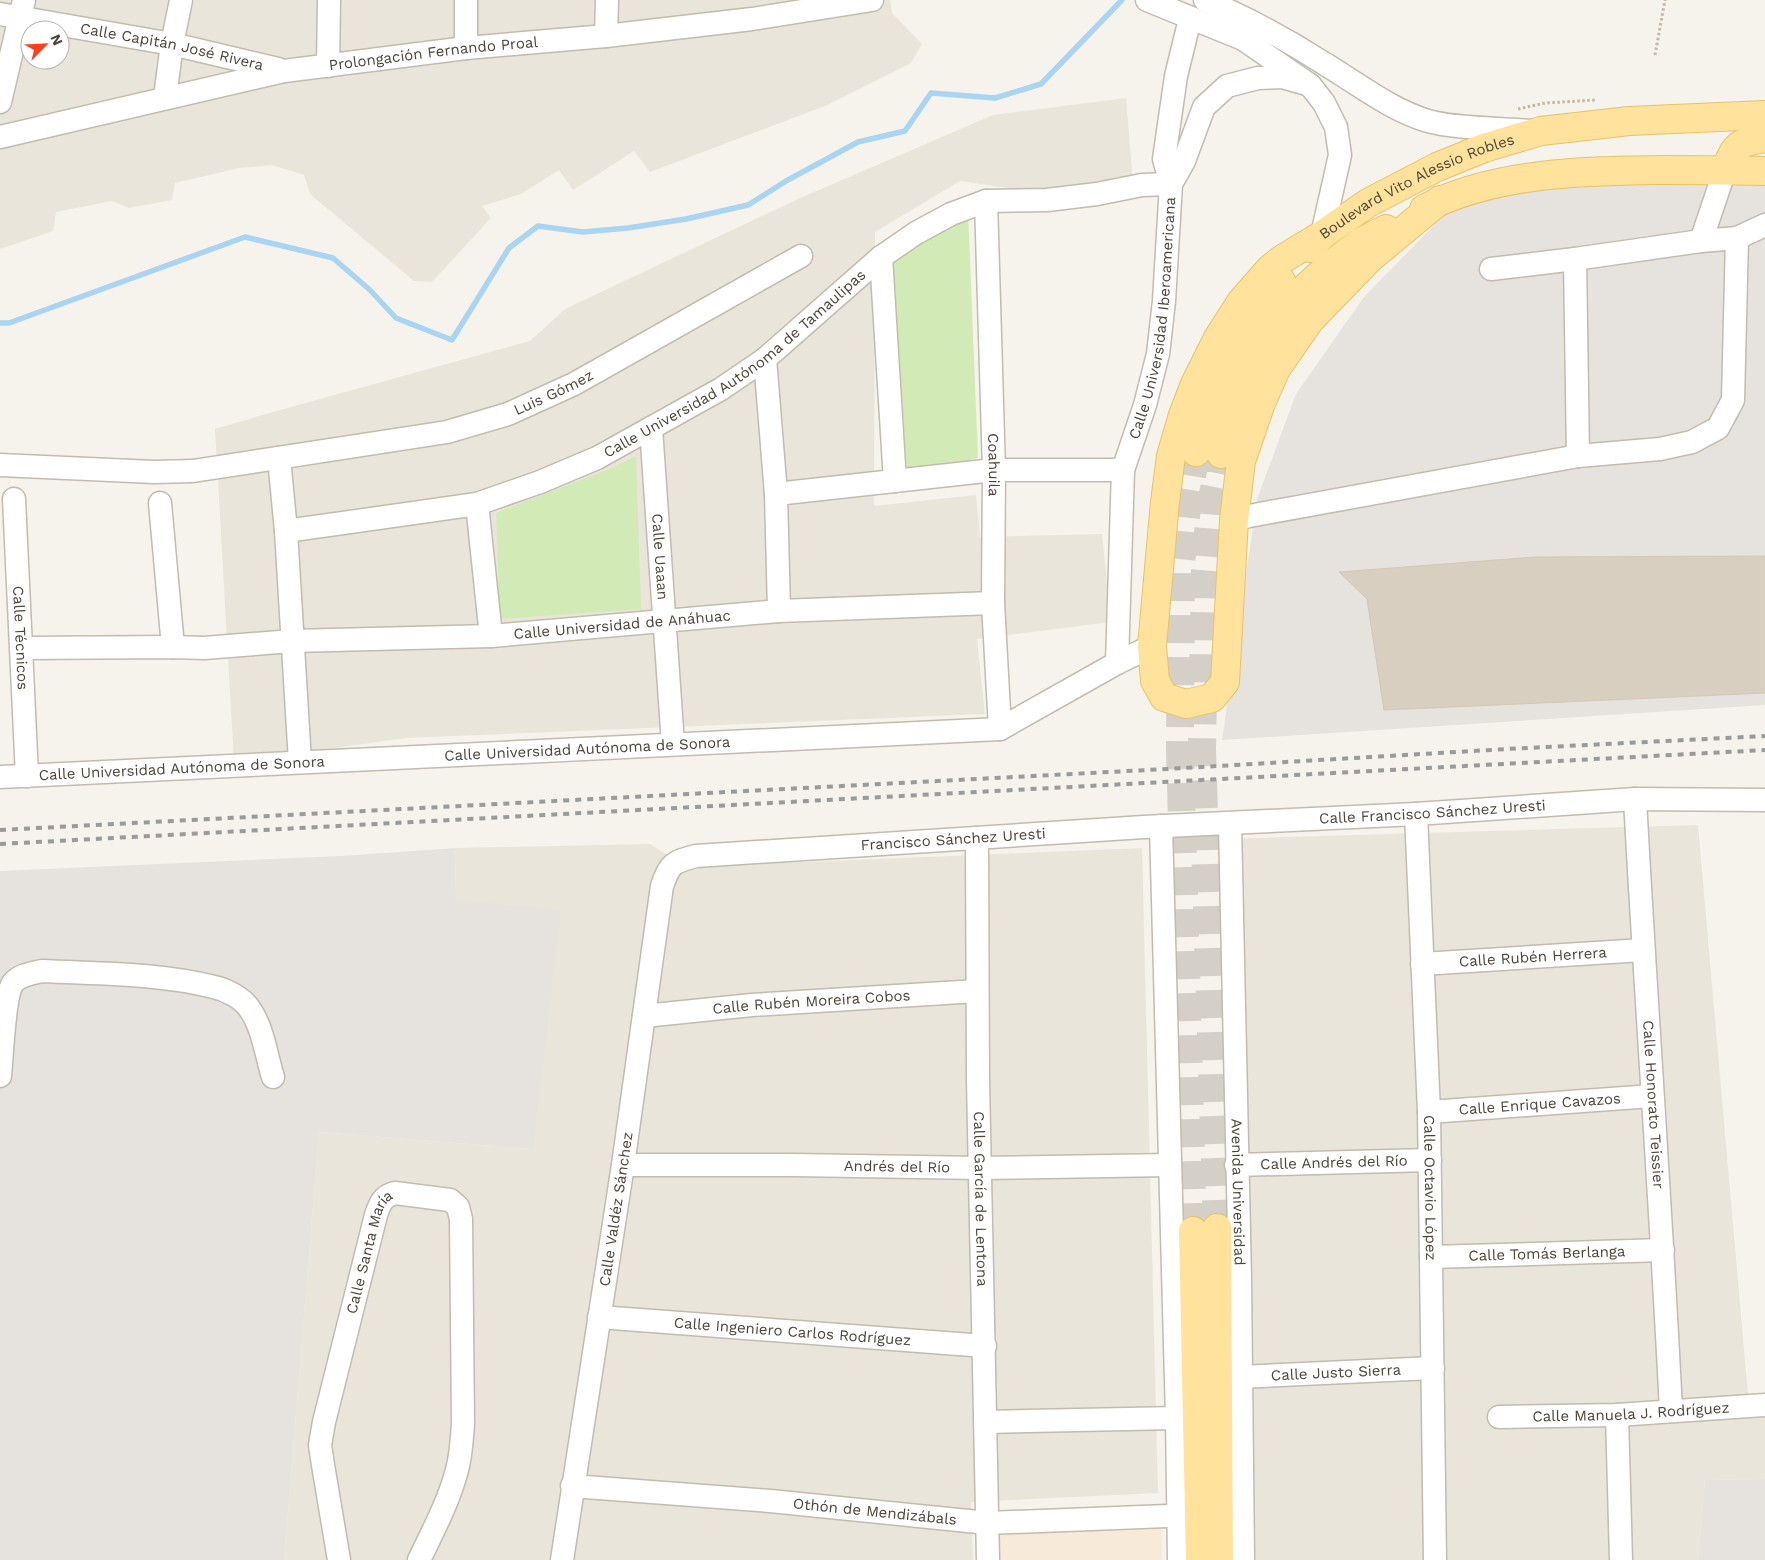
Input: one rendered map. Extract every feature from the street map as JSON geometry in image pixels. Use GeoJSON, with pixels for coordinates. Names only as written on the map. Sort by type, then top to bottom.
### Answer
{"type":"FeatureCollection","features":[{"type":"Feature","properties":{"kind":"main road","name":"Boulevard Vito Alessio Robles"},"geometry":{"type":"LineString","coordinates":[[1765,115],[1628,121],[1541,131],[1484,148],[1437,167],[1368,203],[1322,235],[1293,266],[1239,340],[1221,375],[1205,418],[1208,453],[1233,409],[1249,372],[1270,335],[1305,288],[1328,267],[1361,242],[1440,200],[1488,186],[1541,176],[1614,171],[1765,171]]}},
{"type":"Feature","properties":{"kind":"main road"},"geometry":{"type":"LineString","coordinates":[[1725,170],[1734,151],[1740,144],[1765,138]]}},
{"type":"Feature","properties":{"kind":"main road"},"geometry":{"type":"LineString","coordinates":[[1322,235],[1281,260],[1262,277],[1241,302],[1218,338],[1196,384],[1171,456],[1152,646],[1155,681],[1164,697],[1186,704],[1212,698],[1225,682],[1234,520],[1241,461],[1261,402],[1276,369],[1310,320],[1369,259],[1440,200]]}},
{"type":"Feature","properties":{"kind":"main road","name":"Avenida Universidad"},"geometry":{"type":"LineString","coordinates":[[1200,1560],[1189,1515],[1205,1229],[1219,1560]]}},
{"type":"Feature","properties":{"kind":"street"},"geometry":{"type":"LineString","coordinates":[[165,97],[172,44],[181,0]]}},
{"type":"Feature","properties":{"kind":"street"},"geometry":{"type":"LineString","coordinates":[[328,66],[329,0]]}},
{"type":"Feature","properties":{"kind":"street"},"geometry":{"type":"LineString","coordinates":[[466,0],[466,48]]}},
{"type":"Feature","properties":{"kind":"street"},"geometry":{"type":"LineString","coordinates":[[606,0],[606,36]]}},
{"type":"Feature","properties":{"kind":"street","name":"Prolongación Fernando Proal"},"geometry":{"type":"LineString","coordinates":[[0,137],[165,97],[284,71],[466,48],[606,36],[753,9],[872,0]]}},
{"type":"Feature","properties":{"kind":"street"},"geometry":{"type":"LineString","coordinates":[[1205,0],[1278,34],[1372,93],[1428,121],[1449,125],[1541,131]]}},
{"type":"Feature","properties":{"kind":"street"},"geometry":{"type":"LineString","coordinates":[[1155,3],[1243,39],[1310,85],[1324,102],[1336,127],[1340,155],[1322,235]]}},
{"type":"Feature","properties":{"kind":"street"},"geometry":{"type":"LineString","coordinates":[[0,102],[15,10]]}},
{"type":"Feature","properties":{"kind":"street","name":"Calle Capitán José Rivera"},"geometry":{"type":"LineString","coordinates":[[15,10],[172,44],[284,71]]}},
{"type":"Feature","properties":{"kind":"street"},"geometry":{"type":"LineString","coordinates":[[1171,184],[1164,159],[1176,76],[1190,18]]}},
{"type":"Feature","properties":{"kind":"street","name":"Calle Universidad Iberoamericana"},"geometry":{"type":"LineString","coordinates":[[1117,663],[1123,470],[1145,405],[1158,354],[1164,301],[1171,184],[1184,161],[1204,107],[1227,86],[1258,78],[1282,77],[1310,85]]}},
{"type":"Feature","properties":{"kind":"street"},"geometry":{"type":"LineString","coordinates":[[1700,240],[1725,170]]}},
{"type":"Feature","properties":{"kind":"street","name":"Calle Universidad Autónoma de Tamaulipas"},"geometry":{"type":"LineString","coordinates":[[286,531],[477,504],[540,482],[597,458],[720,388],[765,359],[881,257],[916,233],[951,214],[986,201],[1047,200],[1097,194],[1142,185],[1171,184]]}},
{"type":"Feature","properties":{"kind":"street","name":"Coahuila"},"geometry":{"type":"LineString","coordinates":[[986,201],[994,470],[993,603],[1000,729]]}},
{"type":"Feature","properties":{"kind":"street"},"geometry":{"type":"LineString","coordinates":[[1491,269],[1576,259],[1700,240],[1738,238],[1765,225]]}},
{"type":"Feature","properties":{"kind":"street"},"geometry":{"type":"LineString","coordinates":[[1234,520],[1578,456],[1660,449],[1692,442],[1718,428],[1733,400],[1738,238]]}},
{"type":"Feature","properties":{"kind":"street","name":"Luis Gómez"},"geometry":{"type":"LineString","coordinates":[[279,458],[447,432],[508,414],[574,384],[801,256]]}},
{"type":"Feature","properties":{"kind":"street"},"geometry":{"type":"LineString","coordinates":[[881,257],[895,481]]}},
{"type":"Feature","properties":{"kind":"street"},"geometry":{"type":"LineString","coordinates":[[1576,259],[1578,456]]}},
{"type":"Feature","properties":{"kind":"street"},"geometry":{"type":"LineString","coordinates":[[765,359],[776,494],[779,612]]}},
{"type":"Feature","properties":{"kind":"street","name":"Calle Uaaan"},"geometry":{"type":"LineString","coordinates":[[651,428],[673,744]]}},
{"type":"Feature","properties":{"kind":"street"},"geometry":{"type":"LineString","coordinates":[[0,465],[154,472],[193,471],[279,458],[286,531],[300,762]]}},
{"type":"Feature","properties":{"kind":"street"},"geometry":{"type":"LineString","coordinates":[[776,494],[994,470],[1123,470]]}},
{"type":"Feature","properties":{"kind":"street","name":"Calle Técnicos"},"geometry":{"type":"LineString","coordinates":[[14,500],[22,648],[26,776]]}},
{"type":"Feature","properties":{"kind":"street"},"geometry":{"type":"LineString","coordinates":[[160,503],[173,647]]}},
{"type":"Feature","properties":{"kind":"street"},"geometry":{"type":"LineString","coordinates":[[477,504],[491,636]]}},
{"type":"Feature","properties":{"kind":"street","name":"Calle Universidad de Anáhuac"},"geometry":{"type":"LineString","coordinates":[[22,648],[204,648],[292,641],[491,636],[779,612],[993,603]]}},
{"type":"Feature","properties":{"kind":"street","name":"Calle Universidad Autónoma de Sonora"},"geometry":{"type":"LineString","coordinates":[[0,777],[1000,729],[1117,663],[1152,646]]}},
{"type":"Feature","properties":{"kind":"street","name":"Calle Francisco Sánchez Uresti"},"geometry":{"type":"LineString","coordinates":[[1230,824],[1635,799],[1765,800]]}},
{"type":"Feature","properties":{"kind":"street","name":"Calle Honorato Teissier"},"geometry":{"type":"LineString","coordinates":[[1635,799],[1671,1411]]}},
{"type":"Feature","properties":{"kind":"street","name":"Calle Octavio López"},"geometry":{"type":"LineString","coordinates":[[1416,814],[1429,1112],[1435,1560]]}},
{"type":"Feature","properties":{"kind":"street","name":"Francisco Sánchez Uresti"},"geometry":{"type":"LineString","coordinates":[[676,861],[696,856],[1161,826],[1230,824]]}},
{"type":"Feature","properties":{"kind":"street","name":"Avenida Universidad"},"geometry":{"type":"LineString","coordinates":[[1230,824],[1236,1165],[1240,1278],[1243,1560]]}},
{"type":"Feature","properties":{"kind":"street","name":"Avenida Universidad"},"geometry":{"type":"LineString","coordinates":[[1161,826],[1177,1418],[1189,1515],[1179,1560]]}},
{"type":"Feature","properties":{"kind":"street","name":"Calle García de Lentona"},"geometry":{"type":"LineString","coordinates":[[977,838],[977,991],[988,1560]]}},
{"type":"Feature","properties":{"kind":"street","name":"Calle Valdéz Sánchez"},"geometry":{"type":"LineString","coordinates":[[562,1560],[623,1164],[662,886],[667,871],[676,861]]}},
{"type":"Feature","properties":{"kind":"street","name":"Calle Rubén Herrera"},"geometry":{"type":"LineString","coordinates":[[1422,964],[1643,950]]}},
{"type":"Feature","properties":{"kind":"street"},"geometry":{"type":"LineString","coordinates":[[0,1076],[4,995],[14,982],[27,975],[42,971],[149,976],[215,987],[234,994],[249,1008],[258,1024],[273,1078]]}},
{"type":"Feature","properties":{"kind":"street","name":"Calle Rubén Moreira Cobos"},"geometry":{"type":"LineString","coordinates":[[644,1016],[752,1005],[977,991]]}},
{"type":"Feature","properties":{"kind":"street","name":"Calle Enrique Cavazos"},"geometry":{"type":"LineString","coordinates":[[1429,1112],[1652,1096]]}},
{"type":"Feature","properties":{"kind":"street","name":"Calle Andrés del Río"},"geometry":{"type":"LineString","coordinates":[[1236,1165],[1430,1160]]}},
{"type":"Feature","properties":{"kind":"street","name":"Andrés del Río"},"geometry":{"type":"LineString","coordinates":[[623,1164],[980,1168],[1170,1165]]}},
{"type":"Feature","properties":{"kind":"street","name":"Calle Santa María"},"geometry":{"type":"LineString","coordinates":[[339,1560],[320,1444],[376,1215],[383,1198],[388,1194],[395,1193],[450,1200],[458,1208],[461,1220],[463,1423],[461,1446],[457,1470],[448,1497],[419,1560]]}},
{"type":"Feature","properties":{"kind":"street","name":"Calle Tomás Berlanga"},"geometry":{"type":"LineString","coordinates":[[1431,1256],[1663,1250]]}},
{"type":"Feature","properties":{"kind":"street","name":"Calle Ingeniero Carlos Rodríguez"},"geometry":{"type":"LineString","coordinates":[[599,1317],[985,1346]]}},
{"type":"Feature","properties":{"kind":"street","name":"Calle Justo Sierra"},"geometry":{"type":"LineString","coordinates":[[1240,1377],[1433,1368]]}},
{"type":"Feature","properties":{"kind":"street","name":"Calle Manuela J. Rodríguez"},"geometry":{"type":"LineString","coordinates":[[1498,1417],[1617,1415],[1765,1405]]}},
{"type":"Feature","properties":{"kind":"street"},"geometry":{"type":"LineString","coordinates":[[1617,1415],[1621,1560]]}},
{"type":"Feature","properties":{"kind":"street"},"geometry":{"type":"LineString","coordinates":[[986,1422],[1177,1418]]}},
{"type":"Feature","properties":{"kind":"street","name":"Othón de Mendizábals"},"geometry":{"type":"LineString","coordinates":[[572,1486],[770,1502],[988,1523],[1189,1515]]}},
{"type":"Feature","properties":{"kind":"path"},"geometry":{"type":"LineString","coordinates":[[1655,55],[1665,0]]}},
{"type":"Feature","properties":{"kind":"shaded area"},"geometry":{"type":"Polygon","coordinates":[[[0,0],[890,0],[892,13],[922,44],[911,63],[825,106],[650,172],[634,151],[573,190],[559,170],[521,194],[482,206],[491,218],[432,282],[414,281],[310,194],[304,175],[272,165],[239,168],[175,183],[172,200],[129,208],[112,201],[56,212],[53,231],[0,249],[0,0]]]}},
{"type":"Feature","properties":{"kind":"shaded area"},"geometry":{"type":"Polygon","coordinates":[[[1126,98],[1133,184],[1084,199],[960,181],[875,232],[874,506],[976,495],[980,537],[1102,534],[1111,622],[977,639],[985,714],[406,738],[234,762],[215,429],[530,341],[565,309],[798,199],[993,115],[1126,98]]]}},
{"type":"Feature","properties":{"kind":"shaded area"},"geometry":{"type":"Polygon","coordinates":[[[1765,176],[1765,705],[1222,740],[1257,499],[1296,394],[1364,297],[1452,207],[1524,184],[1765,176]]]}},
{"type":"Feature","properties":{"kind":"shaded area"},"geometry":{"type":"Polygon","coordinates":[[[1698,825],[1749,1407],[1765,1407],[1765,1479],[1705,1480],[1698,1560],[1250,1560],[1221,839],[1698,825]]]}},
{"type":"Feature","properties":{"kind":"shaded area"},"geometry":{"type":"Polygon","coordinates":[[[650,844],[686,867],[1142,848],[1158,1493],[971,1502],[973,1560],[284,1560],[319,1132],[533,1149],[456,900],[455,848],[650,844]]]}},
{"type":"Feature","properties":{"kind":"shaded area"},"geometry":{"type":"Polygon","coordinates":[[[455,848],[456,900],[561,910],[533,1149],[319,1132],[284,1560],[0,1560],[0,871],[341,856],[455,848]]]}},
{"type":"Feature","properties":{"kind":"shaded area"},"geometry":{"type":"Polygon","coordinates":[[[1765,1479],[1765,1560],[1698,1560],[1705,1480],[1765,1479]]]}},
{"type":"Feature","properties":{"kind":"shaded area"},"geometry":{"type":"Polygon","coordinates":[[[1161,1525],[1162,1560],[997,1560],[996,1533],[1161,1525]]]}},
{"type":"Feature","properties":{"kind":"green space"},"geometry":{"type":"Polygon","coordinates":[[[968,212],[978,458],[907,473],[893,257],[968,212]]]}},
{"type":"Feature","properties":{"kind":"green space"},"geometry":{"type":"Polygon","coordinates":[[[636,456],[641,609],[500,619],[496,513],[607,470],[636,456]]]}},
{"type":"Feature","properties":{"kind":"building"},"geometry":{"type":"Polygon","coordinates":[[[1765,556],[1765,693],[1384,710],[1367,599],[1339,572],[1535,557],[1765,556]]]}},
{"type":"Feature","properties":{"kind":"waterway"},"geometry":{"type":"LineString","coordinates":[[0,323],[9,323],[245,237],[333,258],[370,290],[396,318],[452,340],[509,248],[538,226],[583,232],[628,228],[686,219],[748,205],[786,181],[858,142],[905,131],[931,93],[995,98],[1041,84],[1122,0]]}},
{"type":"Feature","properties":{"kind":"tunnel"},"geometry":{"type":"LineString","coordinates":[[1193,1231],[1180,748],[1181,564],[1187,507],[1196,452]]}},
{"type":"Feature","properties":{"kind":"tunnel"},"geometry":{"type":"LineString","coordinates":[[1217,1228],[1202,749],[1205,571],[1210,509],[1221,454]]}},
{"type":"Feature","properties":{"kind":"railway"},"geometry":{"type":"LineString","coordinates":[[0,830],[1765,736]]}},
{"type":"Feature","properties":{"kind":"railway"},"geometry":{"type":"LineString","coordinates":[[0,844],[1765,750]]}}]}
